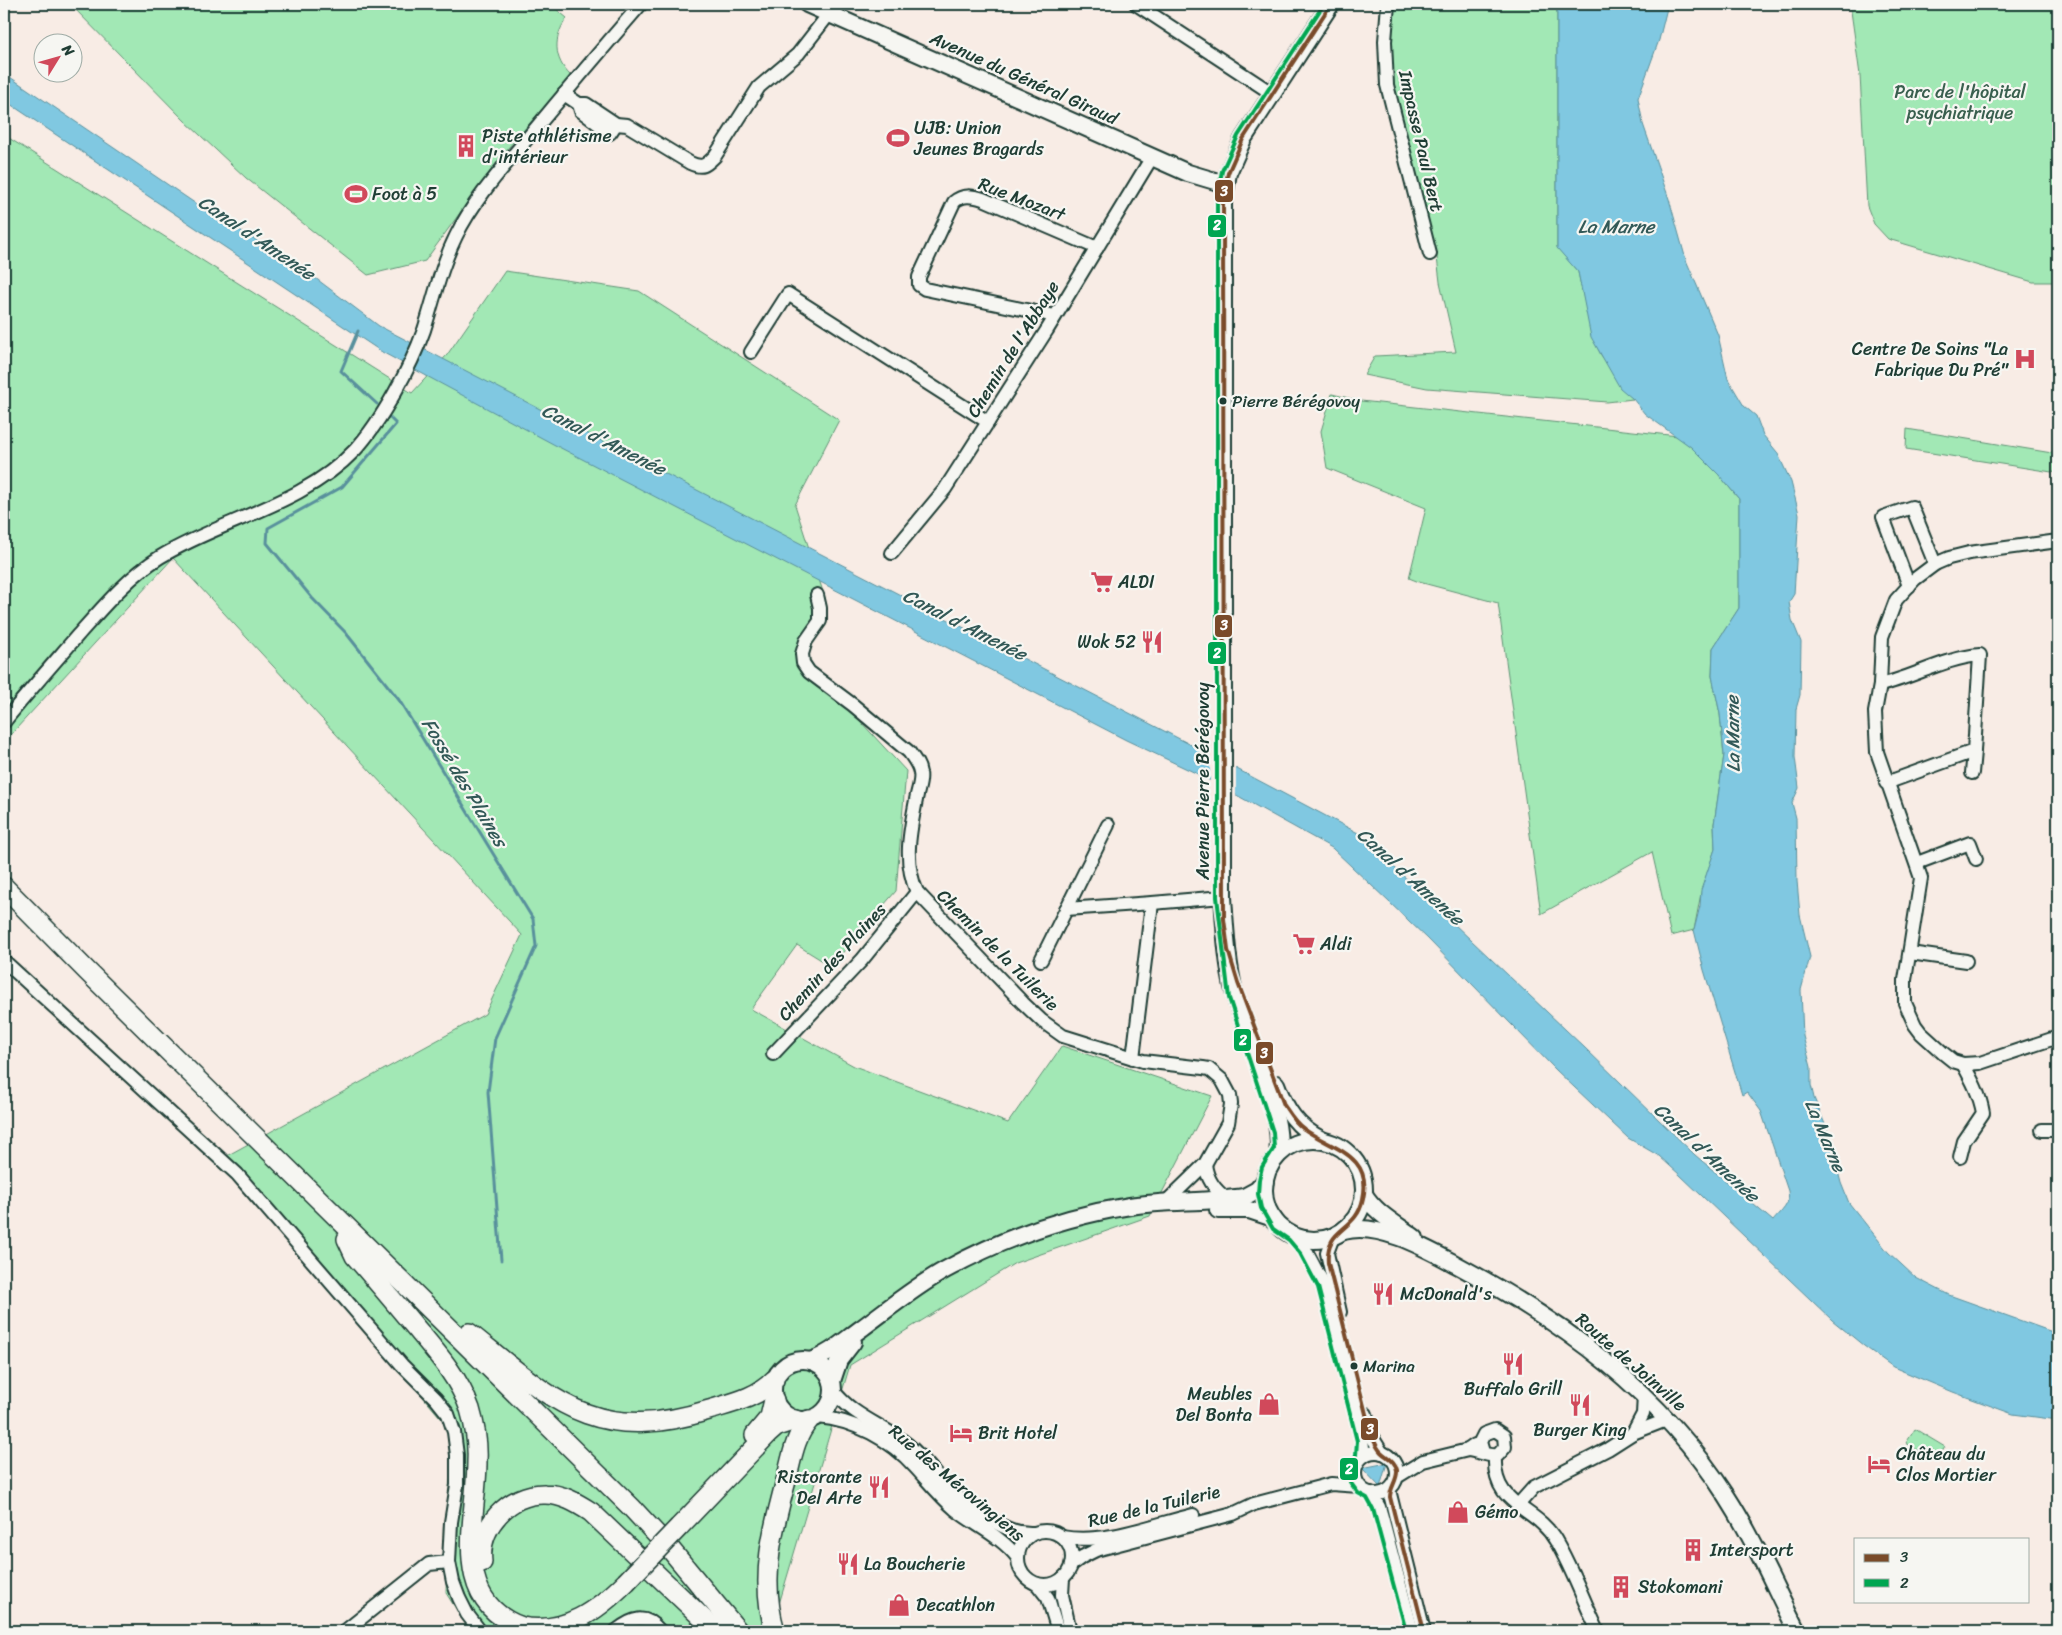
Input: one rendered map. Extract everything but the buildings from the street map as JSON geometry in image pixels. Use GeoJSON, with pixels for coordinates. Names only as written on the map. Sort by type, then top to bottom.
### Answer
{"type":"FeatureCollection","features":[{"type":"Feature","properties":{"kind":"highway"},"geometry":{"type":"LineString","coordinates":[[4,887],[631,1507],[671,1550],[738,1631]]}},
{"type":"Feature","properties":{"kind":"highway"},"geometry":{"type":"LineString","coordinates":[[4,899],[626,1514],[669,1561],[727,1631]]}},
{"type":"Feature","properties":{"kind":"highway"},"geometry":{"type":"LineString","coordinates":[[347,1239],[355,1256],[442,1359],[454,1376],[467,1402],[474,1425],[477,1462],[471,1545],[472,1566],[476,1583],[492,1610],[504,1620],[526,1629],[559,1630],[574,1625],[588,1617],[762,1428],[770,1417],[774,1400]]}},
{"type":"Feature","properties":{"kind":"highway"},"geometry":{"type":"LineString","coordinates":[[413,1293],[429,1300],[554,1398],[585,1414],[605,1420],[626,1423],[654,1423],[677,1419],[757,1394],[774,1380]]}},
{"type":"Feature","properties":{"kind":"highway"},"geometry":{"type":"LineString","coordinates":[[676,1523],[777,1426],[807,1419]]}},
{"type":"Feature","properties":{"kind":"highway"},"geometry":{"type":"LineString","coordinates":[[775,1631],[767,1588],[769,1550],[798,1438],[807,1419]]}},
{"type":"Feature","properties":{"kind":"highway"},"geometry":{"type":"LineString","coordinates":[[623,1579],[576,1612],[558,1618],[534,1619],[520,1615],[504,1606],[494,1594],[487,1582],[483,1569],[483,1540],[493,1521],[501,1512],[522,1498],[545,1494],[568,1499],[580,1504],[604,1524],[716,1631]]}},
{"type":"Feature","properties":{"kind":"main road","name":"Avenue du Général Giraud"},"geometry":{"type":"LineString","coordinates":[[807,4],[1202,179],[1225,184]]}},
{"type":"Feature","properties":{"kind":"main road","name":"Avenue Pierre Bérégovoy"},"geometry":{"type":"LineString","coordinates":[[1230,957],[1223,896],[1223,209],[1225,184],[1232,161],[1243,139],[1332,4]]}},
{"type":"Feature","properties":{"kind":"main road"},"geometry":{"type":"LineString","coordinates":[[1230,957],[1248,1015],[1281,1099],[1294,1120],[1304,1130],[1322,1140],[1337,1145],[1353,1158],[1363,1178],[1364,1194],[1360,1211],[1350,1225],[1338,1234]]}},
{"type":"Feature","properties":{"kind":"main road"},"geometry":{"type":"LineString","coordinates":[[1230,957],[1232,981],[1241,1018],[1276,1118],[1280,1143],[1278,1156]]}},
{"type":"Feature","properties":{"kind":"main road"},"geometry":{"type":"LineString","coordinates":[[1322,1140],[1302,1141],[1285,1149],[1268,1170],[1264,1194],[1267,1206],[1273,1218],[1285,1231],[1313,1240],[1360,1228],[1376,1230],[1433,1252]]}},
{"type":"Feature","properties":{"kind":"main road"},"geometry":{"type":"LineString","coordinates":[[1265,1181],[1257,1190],[1249,1195],[1227,1199],[1132,1206],[1070,1219],[1015,1237],[979,1252],[912,1291],[827,1354],[811,1361],[792,1361],[778,1372],[774,1380],[772,1387],[774,1400],[778,1409],[786,1416],[807,1419],[829,1406],[839,1360],[850,1345],[916,1296],[947,1277],[982,1258],[1017,1244],[1074,1225],[1133,1213],[1239,1210],[1260,1212],[1273,1218]]}},
{"type":"Feature","properties":{"kind":"main road"},"geometry":{"type":"LineString","coordinates":[[1364,1194],[1380,1212],[1433,1252]]}},
{"type":"Feature","properties":{"kind":"main road","name":"Route de Joinville"},"geometry":{"type":"LineString","coordinates":[[1433,1252],[1534,1308],[1567,1331],[1644,1395],[1669,1420],[1688,1441],[1728,1498],[1797,1631]]}},
{"type":"Feature","properties":{"kind":"main road"},"geometry":{"type":"LineString","coordinates":[[811,1361],[824,1368],[833,1386]]}},
{"type":"Feature","properties":{"kind":"street"},"geometry":{"type":"LineString","coordinates":[[4,722],[89,622],[137,573],[162,556],[296,494],[328,473],[363,441],[396,390],[422,333],[444,263],[466,217],[564,94],[641,4]]}},
{"type":"Feature","properties":{"kind":"street"},"geometry":{"type":"LineString","coordinates":[[1136,4],[1272,94]]}},
{"type":"Feature","properties":{"kind":"street","name":"Impasse Paul Bert"},"geometry":{"type":"LineString","coordinates":[[1388,4],[1385,41],[1387,85],[1430,254]]}},
{"type":"Feature","properties":{"kind":"street"},"geometry":{"type":"LineString","coordinates":[[564,94],[579,104],[586,104],[616,124],[627,125],[698,167],[707,164],[715,156],[760,86],[798,54],[830,14]]}},
{"type":"Feature","properties":{"kind":"street","name":"Chemin de l'Abbaye"},"geometry":{"type":"LineString","coordinates":[[892,553],[945,488],[1055,316],[1152,157]]}},
{"type":"Feature","properties":{"kind":"street","name":"Rue Mozart"},"geometry":{"type":"LineString","coordinates":[[1055,316],[921,287],[919,285],[919,277],[954,202],[960,197],[966,196],[983,199],[1097,248]]}},
{"type":"Feature","properties":{"kind":"street"},"geometry":{"type":"LineString","coordinates":[[751,352],[788,294],[988,422]]}},
{"type":"Feature","properties":{"kind":"street"},"geometry":{"type":"LineString","coordinates":[[1909,586],[1883,516],[1912,507],[1935,564]]}},
{"type":"Feature","properties":{"kind":"street"},"geometry":{"type":"LineString","coordinates":[[2058,540],[1970,553],[1949,558],[1935,564],[1909,586],[1896,600],[1882,637],[1880,685],[1875,712],[1875,741],[1886,783],[1917,863],[1921,885],[1904,993],[1915,1025],[1943,1053],[1954,1061],[1963,1064],[1980,1063],[2058,1037]]}},
{"type":"Feature","properties":{"kind":"street"},"geometry":{"type":"LineString","coordinates":[[817,595],[820,621],[806,641],[802,654],[803,663],[809,672],[853,704],[909,752],[921,774],[911,825],[908,859],[910,877],[917,892]]}},
{"type":"Feature","properties":{"kind":"street"},"geometry":{"type":"LineString","coordinates":[[1880,685],[1963,657],[1980,655],[1972,773]]}},
{"type":"Feature","properties":{"kind":"street"},"geometry":{"type":"LineString","coordinates":[[1886,783],[1974,751]]}},
{"type":"Feature","properties":{"kind":"street"},"geometry":{"type":"LineString","coordinates":[[1041,960],[1108,825]]}},
{"type":"Feature","properties":{"kind":"street"},"geometry":{"type":"LineString","coordinates":[[1917,863],[1970,843],[1976,858]]}},
{"type":"Feature","properties":{"kind":"street","name":"Chemin des Plaines"},"geometry":{"type":"LineString","coordinates":[[773,1054],[862,960],[917,892]]}},
{"type":"Feature","properties":{"kind":"street","name":"Chemin de la Tuilerie"},"geometry":{"type":"LineString","coordinates":[[917,892],[1042,1021],[1063,1036],[1157,1064],[1209,1069],[1222,1080],[1230,1095],[1230,1114],[1223,1132],[1205,1164],[1166,1202]]}},
{"type":"Feature","properties":{"kind":"street"},"geometry":{"type":"LineString","coordinates":[[1066,909],[1223,896]]}},
{"type":"Feature","properties":{"kind":"street"},"geometry":{"type":"LineString","coordinates":[[1133,1058],[1152,903]]}},
{"type":"Feature","properties":{"kind":"street"},"geometry":{"type":"LineString","coordinates":[[1910,953],[1966,960]]}},
{"type":"Feature","properties":{"kind":"street"},"geometry":{"type":"LineString","coordinates":[[4,961],[237,1174],[402,1365],[436,1399],[448,1414],[454,1432],[457,1455],[457,1485],[451,1522],[449,1562],[459,1598],[467,1614],[480,1631]]}},
{"type":"Feature","properties":{"kind":"street"},"geometry":{"type":"LineString","coordinates":[[1960,1157],[1964,1141],[1983,1113],[1975,1086],[1963,1064]]}},
{"type":"Feature","properties":{"kind":"street"},"geometry":{"type":"LineString","coordinates":[[2042,1130],[2058,1130]]}},
{"type":"Feature","properties":{"kind":"street"},"geometry":{"type":"LineString","coordinates":[[1205,1164],[1206,1174],[1211,1183],[1227,1199]]}},
{"type":"Feature","properties":{"kind":"street"},"geometry":{"type":"LineString","coordinates":[[1338,1234],[1327,1253],[1328,1263],[1372,1438],[1382,1452],[1393,1460],[1396,1466],[1397,1477]]}},
{"type":"Feature","properties":{"kind":"street"},"geometry":{"type":"LineString","coordinates":[[1293,1235],[1305,1249],[1324,1285],[1361,1429],[1362,1457],[1355,1468],[1359,1486],[1371,1493],[1377,1494],[1389,1490],[1397,1477],[1423,1461]]}},
{"type":"Feature","properties":{"kind":"street","name":"Rue des Mérovingiens"},"geometry":{"type":"LineString","coordinates":[[833,1386],[848,1407],[889,1432],[919,1454],[953,1493],[970,1507],[1015,1532],[1034,1533]]}},
{"type":"Feature","properties":{"kind":"street"},"geometry":{"type":"LineString","coordinates":[[1633,1433],[1644,1414],[1644,1395]]}},
{"type":"Feature","properties":{"kind":"street","name":"Rue des Mérovingiens"},"geometry":{"type":"LineString","coordinates":[[807,1419],[832,1418],[850,1423],[894,1448],[950,1504],[998,1537],[1018,1558]]}},
{"type":"Feature","properties":{"kind":"street"},"geometry":{"type":"LineString","coordinates":[[1518,1505],[1534,1487],[1608,1449],[1633,1433],[1669,1420]]}},
{"type":"Feature","properties":{"kind":"street"},"geometry":{"type":"LineString","coordinates":[[1393,1460],[1423,1461],[1468,1450],[1486,1450],[1500,1487],[1506,1496],[1551,1533],[1557,1542],[1598,1631]]}},
{"type":"Feature","properties":{"kind":"street"},"geometry":{"type":"LineString","coordinates":[[1362,1457],[1372,1452],[1382,1452]]}},
{"type":"Feature","properties":{"kind":"street","name":"Rue de la Tuilerie"},"geometry":{"type":"LineString","coordinates":[[1331,1484],[1355,1468]]}},
{"type":"Feature","properties":{"kind":"street","name":"Rue de la Tuilerie"},"geometry":{"type":"LineString","coordinates":[[1062,1537],[1076,1540],[1093,1540],[1232,1506],[1254,1504],[1331,1484],[1359,1486]]}},
{"type":"Feature","properties":{"kind":"street"},"geometry":{"type":"LineString","coordinates":[[1389,1490],[1424,1631]]}},
{"type":"Feature","properties":{"kind":"street"},"geometry":{"type":"LineString","coordinates":[[1371,1493],[1382,1517],[1412,1631]]}},
{"type":"Feature","properties":{"kind":"street","name":"Rue de la Tuilerie"},"geometry":{"type":"LineString","coordinates":[[1071,1565],[1096,1550],[1234,1514],[1254,1504]]}},
{"type":"Feature","properties":{"kind":"street"},"geometry":{"type":"LineString","coordinates":[[1058,1631],[1048,1598],[1037,1584],[1023,1574],[1018,1558],[1020,1546],[1028,1536],[1034,1533],[1049,1531],[1062,1537],[1071,1550],[1071,1565],[1063,1578],[1062,1596],[1070,1631]]}},
{"type":"Feature","properties":{"kind":"street"},"geometry":{"type":"LineString","coordinates":[[344,1631],[429,1564],[449,1562]]}},
{"type":"Feature","properties":{"kind":"street"},"geometry":{"type":"LineString","coordinates":[[1037,1584],[1051,1584],[1063,1578]]}},
{"type":"Feature","properties":{"kind":"street"},"geometry":{"type":"LineString","coordinates":[[616,1631],[626,1623],[638,1619],[650,1623],[660,1631]]}},
{"type":"Feature","properties":{"kind":"green space"},"geometry":{"type":"Polygon","coordinates":[[[70,4],[550,4],[567,18],[559,33],[557,48],[561,62],[571,76],[502,155],[425,261],[368,275],[246,178],[185,121],[70,4]]]}},
{"type":"Feature","properties":{"kind":"green space"},"geometry":{"type":"Polygon","coordinates":[[[1392,4],[1557,4],[1557,247],[1578,272],[1592,336],[1601,355],[1633,399],[1607,402],[1427,388],[1364,375],[1375,356],[1456,352],[1440,282],[1436,249],[1426,224],[1394,103],[1390,49],[1392,4]]]}},
{"type":"Feature","properties":{"kind":"green space","name":"Parc de l'hôpital psychiatrique"},"geometry":{"type":"Polygon","coordinates":[[[1850,4],[2058,4],[2058,282],[2033,282],[1888,239],[1874,224],[1867,206],[1860,75],[1850,4]]]}},
{"type":"Feature","properties":{"kind":"green space"},"geometry":{"type":"Polygon","coordinates":[[[4,135],[412,393],[447,355],[505,271],[639,291],[839,420],[795,505],[825,598],[803,659],[906,771],[896,891],[831,966],[797,945],[751,1009],[854,1066],[1008,1123],[1062,1046],[1212,1096],[1150,1216],[1015,1263],[850,1365],[771,1631],[659,1631],[638,1617],[620,1631],[472,1631],[468,1628],[446,1593],[451,1430],[221,1159],[485,1014],[522,935],[173,558],[4,742],[4,135]]]}},
{"type":"Feature","properties":{"kind":"green space"},"geometry":{"type":"Polygon","coordinates":[[[1332,394],[1361,401],[1678,436],[1719,475],[1739,499],[1739,608],[1713,648],[1712,676],[1720,714],[1724,755],[1714,824],[1715,849],[1702,888],[1694,930],[1671,936],[1652,852],[1541,914],[1498,603],[1409,578],[1426,508],[1327,468],[1321,431],[1332,394]]]}},
{"type":"Feature","properties":{"kind":"green space"},"geometry":{"type":"Polygon","coordinates":[[[1907,429],[2058,454],[2058,473],[1906,449],[1907,429]]]}},
{"type":"Feature","properties":{"kind":"green space"},"geometry":{"type":"Polygon","coordinates":[[[1915,1429],[1945,1447],[1936,1461],[1906,1443],[1915,1429]]]}},
{"type":"Feature","properties":{"kind":"water","name":"La Marne"},"geometry":{"type":"Polygon","coordinates":[[[1557,4],[1668,4],[1659,40],[1638,98],[1643,124],[1669,199],[1686,260],[1718,335],[1728,379],[1744,406],[1756,416],[1763,435],[1777,452],[1791,482],[1799,514],[1794,594],[1789,602],[1792,620],[1801,642],[1800,695],[1796,709],[1795,757],[1799,788],[1792,803],[1796,818],[1797,881],[1800,915],[1810,957],[1801,990],[1803,1036],[1811,1067],[1811,1085],[1814,1098],[1827,1129],[1841,1183],[1849,1203],[1888,1252],[1916,1278],[1949,1295],[2058,1334],[2058,1420],[2013,1414],[1953,1392],[1893,1367],[1864,1346],[1832,1320],[1659,1156],[1628,1138],[1556,1070],[1428,939],[1332,848],[1202,776],[1126,740],[555,445],[382,352],[4,100],[4,73],[202,208],[294,262],[379,326],[1201,750],[1358,833],[1695,1155],[1773,1221],[1787,1204],[1788,1191],[1761,1111],[1747,1092],[1742,1095],[1704,970],[1694,930],[1700,906],[1701,890],[1715,849],[1714,824],[1724,755],[1720,714],[1712,676],[1713,648],[1739,608],[1739,499],[1719,475],[1691,447],[1645,414],[1633,399],[1620,388],[1591,337],[1578,272],[1557,248],[1557,4]]]}},
{"type":"Feature","properties":{"kind":"water"},"geometry":{"type":"Polygon","coordinates":[[[1387,1463],[1380,1487],[1362,1468],[1387,1463]]]}},
{"type":"Feature","properties":{"kind":"pier"},"geometry":{"type":"Polygon","coordinates":[[[1210,752],[1236,766],[1236,797],[1210,783],[1210,752]]]}},
{"type":"Feature","properties":{"kind":"waterway","name":"Fossé des Plaines"},"geometry":{"type":"LineString","coordinates":[[358,331],[341,371],[377,404]]}},
{"type":"Feature","properties":{"kind":"waterway","name":"Fossé des Plaines"},"geometry":{"type":"LineString","coordinates":[[389,417],[396,424],[342,487],[268,528],[267,543],[312,598],[346,633],[399,700],[533,919],[536,946],[495,1038],[488,1092],[501,1260]]}},
{"type":"Feature","properties":{"kind":"transit line","name":"2"},"geometry":{"type":"LineString","coordinates":[[1324,4],[1238,136],[1222,171],[1217,196],[1217,897],[1229,998],[1273,1132],[1274,1148],[1262,1167],[1259,1180],[1258,1194],[1261,1208],[1273,1229],[1289,1240],[1300,1253],[1318,1287],[1357,1441],[1356,1455],[1349,1467],[1350,1482],[1358,1493],[1367,1498],[1373,1509],[1406,1631]]}},
{"type":"Feature","properties":{"kind":"transit line","name":"3"},"geometry":{"type":"LineString","coordinates":[[1331,4],[1243,139],[1228,173],[1223,197],[1224,919],[1228,950],[1238,983],[1284,1105],[1301,1127],[1347,1155],[1356,1162],[1362,1172],[1364,1184],[1363,1199],[1359,1210],[1354,1218],[1331,1242],[1328,1251],[1328,1263],[1371,1434],[1376,1446],[1393,1461],[1397,1470],[1390,1497],[1424,1631]]}},
{"type":"Feature","properties":{"kind":"place","name":"UJB: Union Jeunes Bragards"},"geometry":{"type":"Point","coordinates":[898,138]}},
{"type":"Feature","properties":{"kind":"place","name":"Piste athlétisme d'intérieur"},"geometry":{"type":"Point","coordinates":[466,146]}},
{"type":"Feature","properties":{"kind":"place","name":"Foot à 5"},"geometry":{"type":"Point","coordinates":[356,194]}},
{"type":"Feature","properties":{"kind":"place","name":"Centre De Soins \"La Fabrique Du Pré\""},"geometry":{"type":"Point","coordinates":[2025,359]}},
{"type":"Feature","properties":{"kind":"place","name":"Pierre Bérégovoy"},"geometry":{"type":"Point","coordinates":[1223,401]}},
{"type":"Feature","properties":{"kind":"place","name":"ALDI"},"geometry":{"type":"Point","coordinates":[1102,582]}},
{"type":"Feature","properties":{"kind":"place","name":"Wok 52"},"geometry":{"type":"Point","coordinates":[1152,642]}},
{"type":"Feature","properties":{"kind":"place","name":"Aldi"},"geometry":{"type":"Point","coordinates":[1304,944]}},
{"type":"Feature","properties":{"kind":"place","name":"McDonald's"},"geometry":{"type":"Point","coordinates":[1383,1294]}},
{"type":"Feature","properties":{"kind":"place","name":"Buffalo Grill"},"geometry":{"type":"Point","coordinates":[1513,1364]}},
{"type":"Feature","properties":{"kind":"place","name":"Marina"},"geometry":{"type":"Point","coordinates":[1354,1366]}},
{"type":"Feature","properties":{"kind":"place","name":"Meubles Del Bonta"},"geometry":{"type":"Point","coordinates":[1269,1404]}},
{"type":"Feature","properties":{"kind":"place","name":"Burger King"},"geometry":{"type":"Point","coordinates":[1580,1405]}},
{"type":"Feature","properties":{"kind":"place","name":"Brit Hotel"},"geometry":{"type":"Point","coordinates":[961,1433]}},
{"type":"Feature","properties":{"kind":"place","name":"Château du Clos Mortier"},"geometry":{"type":"Point","coordinates":[1879,1464]}},
{"type":"Feature","properties":{"kind":"place","name":"Ristorante Del Arte"},"geometry":{"type":"Point","coordinates":[879,1487]}},
{"type":"Feature","properties":{"kind":"place","name":"Gémo"},"geometry":{"type":"Point","coordinates":[1458,1512]}},
{"type":"Feature","properties":{"kind":"place","name":"Intersport"},"geometry":{"type":"Point","coordinates":[1693,1550]}},
{"type":"Feature","properties":{"kind":"place","name":"La Boucherie"},"geometry":{"type":"Point","coordinates":[848,1564]}},
{"type":"Feature","properties":{"kind":"place","name":"Stokomani"},"geometry":{"type":"Point","coordinates":[1621,1587]}},
{"type":"Feature","properties":{"kind":"place","name":"Decathlon"},"geometry":{"type":"Point","coordinates":[899,1605]}},
{"type":"Feature","properties":{"kind":"water label","name":"Canal d'Amenée"},"geometry":{"type":"Point","coordinates":[257,237]}},
{"type":"Feature","properties":{"kind":"water label","name":"Canal d'Amenée"},"geometry":{"type":"Point","coordinates":[604,439]}},
{"type":"Feature","properties":{"kind":"water label","name":"Canal d'Amenée"},"geometry":{"type":"Point","coordinates":[965,624]}},
{"type":"Feature","properties":{"kind":"water label","name":"Canal d'Amenée"},"geometry":{"type":"Point","coordinates":[1411,876]}},
{"type":"Feature","properties":{"kind":"water label","name":"Canal d'Amenée"},"geometry":{"type":"Point","coordinates":[1707,1152]}}]}
